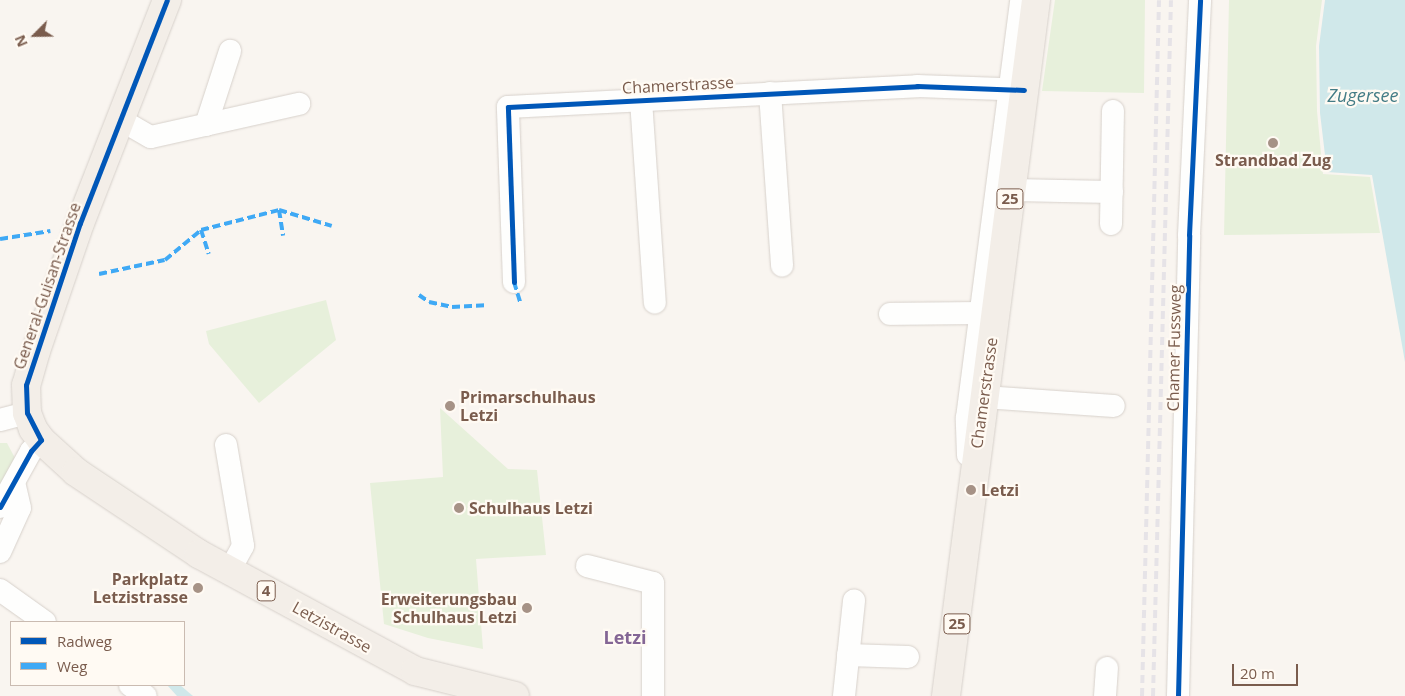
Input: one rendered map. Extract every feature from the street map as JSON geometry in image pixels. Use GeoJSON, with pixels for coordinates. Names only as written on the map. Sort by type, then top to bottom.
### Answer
{"type":"FeatureCollection","features":[{"type":"Feature","properties":{"kind":"main road","name":"General-Guisan-Strasse"},"geometry":{"type":"LineString","coordinates":[[41,440],[27,413],[26,386],[80,223],[167,0]]}},
{"type":"Feature","properties":{"kind":"main road","name":"Chamerstrasse"},"geometry":{"type":"LineString","coordinates":[[946,696],[970,494],[984,397],[988,313],[1012,190],[1017,89],[1036,0]]}},
{"type":"Feature","properties":{"kind":"main road","name":"Letzistrasse"},"geometry":{"type":"LineString","coordinates":[[41,440],[76,472],[199,554],[229,571],[415,670],[485,694],[515,696]]}},
{"type":"Feature","properties":{"kind":"street"},"geometry":{"type":"LineString","coordinates":[[970,494],[967,418],[988,313],[1017,89],[1021,0]]}},
{"type":"Feature","properties":{"kind":"street","name":"Chamer Fussweg"},"geometry":{"type":"LineString","coordinates":[[1178,696],[1189,235],[1200,0]]}},
{"type":"Feature","properties":{"kind":"street"},"geometry":{"type":"LineString","coordinates":[[206,125],[230,51]]}},
{"type":"Feature","properties":{"kind":"street","name":"Chamerstrasse"},"geometry":{"type":"LineString","coordinates":[[514,282],[508,107],[917,86],[1017,89]]}},
{"type":"Feature","properties":{"kind":"street"},"geometry":{"type":"LineString","coordinates":[[770,93],[782,266]]}},
{"type":"Feature","properties":{"kind":"street","name":"Chamerstrasse"},"geometry":{"type":"LineString","coordinates":[[641,100],[654,303]]}},
{"type":"Feature","properties":{"kind":"street"},"geometry":{"type":"LineString","coordinates":[[121,120],[151,137],[299,104]]}},
{"type":"Feature","properties":{"kind":"street"},"geometry":{"type":"LineString","coordinates":[[1111,224],[1113,111]]}},
{"type":"Feature","properties":{"kind":"street"},"geometry":{"type":"LineString","coordinates":[[1012,190],[1112,192]]}},
{"type":"Feature","properties":{"kind":"street"},"geometry":{"type":"LineString","coordinates":[[890,314],[988,313]]}},
{"type":"Feature","properties":{"kind":"street"},"geometry":{"type":"LineString","coordinates":[[984,397],[1114,406]]}},
{"type":"Feature","properties":{"kind":"street"},"geometry":{"type":"LineString","coordinates":[[0,420],[27,413]]}},
{"type":"Feature","properties":{"kind":"street"},"geometry":{"type":"LineString","coordinates":[[0,507],[31,450],[41,440]]}},
{"type":"Feature","properties":{"kind":"street"},"geometry":{"type":"LineString","coordinates":[[226,445],[243,546],[229,571]]}},
{"type":"Feature","properties":{"kind":"street"},"geometry":{"type":"LineString","coordinates":[[0,552],[20,508],[14,483]]}},
{"type":"Feature","properties":{"kind":"street"},"geometry":{"type":"LineString","coordinates":[[587,566],[653,584],[653,696]]}},
{"type":"Feature","properties":{"kind":"street"},"geometry":{"type":"LineString","coordinates":[[0,590],[44,621]]}},
{"type":"Feature","properties":{"kind":"street"},"geometry":{"type":"LineString","coordinates":[[844,696],[854,601]]}},
{"type":"Feature","properties":{"kind":"street"},"geometry":{"type":"LineString","coordinates":[[848,655],[908,658]]}},
{"type":"Feature","properties":{"kind":"street"},"geometry":{"type":"LineString","coordinates":[[1105,696],[1107,668]]}},
{"type":"Feature","properties":{"kind":"street"},"geometry":{"type":"LineString","coordinates":[[131,686],[146,696]]}},
{"type":"Feature","properties":{"kind":"green space"},"geometry":{"type":"Polygon","coordinates":[[[1055,0],[1145,0],[1144,93],[1042,91],[1055,0]]]}},
{"type":"Feature","properties":{"kind":"green space","name":"Strandbad Zug"},"geometry":{"type":"Polygon","coordinates":[[[1229,0],[1322,0],[1316,46],[1317,111],[1323,174],[1370,177],[1380,233],[1224,235],[1229,0]]]}},
{"type":"Feature","properties":{"kind":"green space"},"geometry":{"type":"Polygon","coordinates":[[[326,300],[336,340],[259,403],[209,344],[206,331],[326,300]]]}},
{"type":"Feature","properties":{"kind":"green space"},"geometry":{"type":"Polygon","coordinates":[[[440,408],[508,469],[537,470],[546,555],[476,559],[483,649],[428,638],[384,624],[370,483],[443,477],[440,408]]]}},
{"type":"Feature","properties":{"kind":"green space"},"geometry":{"type":"Polygon","coordinates":[[[0,443],[7,443],[16,460],[0,494],[0,443]]]}},
{"type":"Feature","properties":{"kind":"water","name":"Zugersee"},"geometry":{"type":"Polygon","coordinates":[[[1325,0],[1405,0],[1405,362],[1372,175],[1327,172],[1320,113],[1319,46],[1325,0]]]}},
{"type":"Feature","properties":{"kind":"water"},"geometry":{"type":"Polygon","coordinates":[[[168,686],[181,686],[193,696],[177,696],[168,686]]]}},
{"type":"Feature","properties":{"kind":"railway"},"geometry":{"type":"LineString","coordinates":[[1142,696],[1159,0]]}},
{"type":"Feature","properties":{"kind":"railway"},"geometry":{"type":"LineString","coordinates":[[1153,696],[1171,0]]}},
{"type":"Feature","properties":{"kind":"marked path"},"geometry":{"type":"LineString","coordinates":[[279,210],[283,236]]}},
{"type":"Feature","properties":{"kind":"marked path"},"geometry":{"type":"LineString","coordinates":[[99,274],[165,260],[201,230],[279,210],[332,226]]}},
{"type":"Feature","properties":{"kind":"marked path"},"geometry":{"type":"LineString","coordinates":[[201,230],[209,254]]}},
{"type":"Feature","properties":{"kind":"marked path"},"geometry":{"type":"LineString","coordinates":[[0,239],[50,231]]}},
{"type":"Feature","properties":{"kind":"marked path"},"geometry":{"type":"LineString","coordinates":[[514,282],[520,302]]}},
{"type":"Feature","properties":{"kind":"marked path"},"geometry":{"type":"LineString","coordinates":[[419,295],[429,302],[452,307],[485,305]]}},
{"type":"Feature","properties":{"kind":"cycle path"},"geometry":{"type":"LineString","coordinates":[[0,507],[31,451],[41,440],[27,413],[26,385],[80,223],[167,0]]}},
{"type":"Feature","properties":{"kind":"cycle path"},"geometry":{"type":"LineString","coordinates":[[1178,696],[1189,235],[1200,0]]}},
{"type":"Feature","properties":{"kind":"cycle path"},"geometry":{"type":"LineString","coordinates":[[514,282],[508,107],[917,86],[1024,90]]}},
{"type":"Feature","properties":{"kind":"place","name":"Strandbad Zug"},"geometry":{"type":"Point","coordinates":[1273,143]}},
{"type":"Feature","properties":{"kind":"place","name":"Primarschulhaus Letzi"},"geometry":{"type":"Point","coordinates":[450,406]}},
{"type":"Feature","properties":{"kind":"place","name":"Letzi"},"geometry":{"type":"Point","coordinates":[971,490]}},
{"type":"Feature","properties":{"kind":"place","name":"Schulhaus Letzi"},"geometry":{"type":"Point","coordinates":[459,508]}},
{"type":"Feature","properties":{"kind":"place","name":"Parkplatz Letzistrasse"},"geometry":{"type":"Point","coordinates":[198,588]}},
{"type":"Feature","properties":{"kind":"place","name":"Erweiterungsbau Schulhaus Letzi"},"geometry":{"type":"Point","coordinates":[527,608]}},
{"type":"Feature","properties":{"kind":"district","name":"Letzi"},"geometry":{"type":"Point","coordinates":[625,637]}}]}
